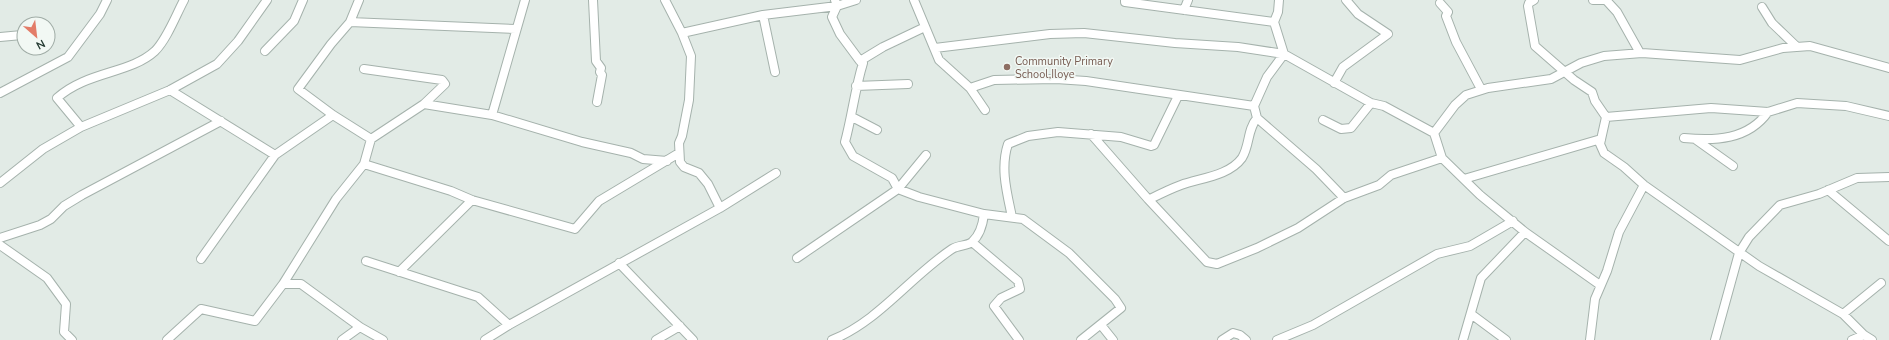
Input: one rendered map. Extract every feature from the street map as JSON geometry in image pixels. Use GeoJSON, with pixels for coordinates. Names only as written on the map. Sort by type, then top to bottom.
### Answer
{"type":"FeatureCollection","features":[{"type":"Feature","properties":{"kind":"street"},"geometry":{"type":"LineString","coordinates":[[0,93],[68,57],[100,14],[107,0]]}},
{"type":"Feature","properties":{"kind":"street"},"geometry":{"type":"LineString","coordinates":[[81,127],[57,98],[68,88],[142,60],[156,50],[184,0]]}},
{"type":"Feature","properties":{"kind":"street"},"geometry":{"type":"LineString","coordinates":[[1,179],[42,149],[81,127],[170,90],[217,64],[238,40],[267,0]]}},
{"type":"Feature","properties":{"kind":"street"},"geometry":{"type":"LineString","coordinates":[[265,51],[294,21],[303,0]]}},
{"type":"Feature","properties":{"kind":"street"},"geometry":{"type":"LineString","coordinates":[[359,0],[350,22],[326,50],[298,89],[333,115],[371,139]]}},
{"type":"Feature","properties":{"kind":"street"},"geometry":{"type":"LineString","coordinates":[[492,115],[497,102],[506,62],[525,0]]}},
{"type":"Feature","properties":{"kind":"street"},"geometry":{"type":"LineString","coordinates":[[593,0],[596,61],[602,75],[596,102]]}},
{"type":"Feature","properties":{"kind":"street"},"geometry":{"type":"LineString","coordinates":[[665,0],[691,56],[689,100],[682,136],[678,143],[680,162],[684,167],[699,173],[708,184],[720,208]]}},
{"type":"Feature","properties":{"kind":"street"},"geometry":{"type":"LineString","coordinates":[[682,34],[763,15],[856,0]]}},
{"type":"Feature","properties":{"kind":"street"},"geometry":{"type":"LineString","coordinates":[[914,0],[939,60],[970,88],[984,110]]}},
{"type":"Feature","properties":{"kind":"street"},"geometry":{"type":"LineString","coordinates":[[1125,0],[1125,2],[1274,22]]}},
{"type":"Feature","properties":{"kind":"street"},"geometry":{"type":"LineString","coordinates":[[1184,10],[1188,0]]}},
{"type":"Feature","properties":{"kind":"street"},"geometry":{"type":"LineString","coordinates":[[1279,0],[1278,12],[1274,22],[1284,54]]}},
{"type":"Feature","properties":{"kind":"street"},"geometry":{"type":"LineString","coordinates":[[1334,83],[1343,67],[1388,34],[1358,14],[1346,0]]}},
{"type":"Feature","properties":{"kind":"street"},"geometry":{"type":"LineString","coordinates":[[1534,0],[1529,3],[1528,6],[1535,46],[1574,80],[1592,92],[1595,101],[1606,117],[1600,144],[1604,153],[1624,167],[1644,185],[1739,253],[1776,277],[1843,314],[1864,335],[1872,340]]}},
{"type":"Feature","properties":{"kind":"street"},"geometry":{"type":"LineString","coordinates":[[1593,0],[1606,0],[1617,12],[1640,53]]}},
{"type":"Feature","properties":{"kind":"street"},"geometry":{"type":"LineString","coordinates":[[836,3],[832,17],[835,26],[863,63],[856,86],[852,117],[845,142],[852,156],[892,178],[898,189],[919,197],[984,214],[1012,216],[1023,219],[1069,253],[1115,299],[1121,308],[1081,340]]}},
{"type":"Feature","properties":{"kind":"street"},"geometry":{"type":"LineString","coordinates":[[1440,3],[1448,12],[1446,16],[1456,42],[1480,89]]}},
{"type":"Feature","properties":{"kind":"street"},"geometry":{"type":"LineString","coordinates":[[1762,7],[1772,23],[1796,46]]}},
{"type":"Feature","properties":{"kind":"street"},"geometry":{"type":"LineString","coordinates":[[763,15],[775,72]]}},
{"type":"Feature","properties":{"kind":"street"},"geometry":{"type":"LineString","coordinates":[[350,22],[516,28]]}},
{"type":"Feature","properties":{"kind":"street"},"geometry":{"type":"LineString","coordinates":[[860,61],[883,47],[925,27]]}},
{"type":"Feature","properties":{"kind":"street"},"geometry":{"type":"LineString","coordinates":[[935,48],[1050,34],[1084,33],[1175,43],[1238,47],[1284,54],[1371,104],[1384,106],[1434,133],[1442,158],[1480,195],[1525,232],[1600,285]]}},
{"type":"Feature","properties":{"kind":"street"},"geometry":{"type":"LineString","coordinates":[[0,37],[16,36]]}},
{"type":"Feature","properties":{"kind":"street"},"geometry":{"type":"LineString","coordinates":[[1434,133],[1456,103],[1466,95],[1480,89],[1544,82],[1566,72],[1586,60],[1608,56],[1640,53],[1740,60],[1751,59],[1768,52],[1796,46],[1818,47],[1889,68]]}},
{"type":"Feature","properties":{"kind":"street"},"geometry":{"type":"LineString","coordinates":[[1284,54],[1267,77],[1254,106],[1257,118],[1316,170],[1344,198]]}},
{"type":"Feature","properties":{"kind":"street"},"geometry":{"type":"LineString","coordinates":[[167,340],[201,309],[255,321],[283,284],[336,199],[364,164],[371,139],[424,104],[445,84],[442,80],[364,69]]}},
{"type":"Feature","properties":{"kind":"street"},"geometry":{"type":"LineString","coordinates":[[970,88],[994,80],[1056,79],[1086,81],[1178,96],[1254,106]]}},
{"type":"Feature","properties":{"kind":"street"},"geometry":{"type":"LineString","coordinates":[[856,86],[908,84]]}},
{"type":"Feature","properties":{"kind":"street"},"geometry":{"type":"LineString","coordinates":[[170,90],[275,155]]}},
{"type":"Feature","properties":{"kind":"street"},"geometry":{"type":"LineString","coordinates":[[1012,216],[1006,185],[1004,151],[1008,144],[1042,134],[1091,134],[1121,137],[1151,146],[1154,145],[1178,96]]}},
{"type":"Feature","properties":{"kind":"street"},"geometry":{"type":"LineString","coordinates":[[1606,117],[1711,108],[1768,112],[1797,103],[1846,106],[1889,116]]}},
{"type":"Feature","properties":{"kind":"street"},"geometry":{"type":"LineString","coordinates":[[424,104],[492,115],[582,142],[630,153],[643,158],[667,161]]}},
{"type":"Feature","properties":{"kind":"street"},"geometry":{"type":"LineString","coordinates":[[1323,120],[1341,130],[1348,130],[1353,127],[1371,104]]}},
{"type":"Feature","properties":{"kind":"street"},"geometry":{"type":"LineString","coordinates":[[1684,138],[1719,139],[1730,137],[1764,118],[1768,112]]}},
{"type":"Feature","properties":{"kind":"street"},"geometry":{"type":"LineString","coordinates":[[201,260],[275,155],[333,115]]}},
{"type":"Feature","properties":{"kind":"street"},"geometry":{"type":"LineString","coordinates":[[852,117],[878,130]]}},
{"type":"Feature","properties":{"kind":"street"},"geometry":{"type":"LineString","coordinates":[[1150,200],[1182,184],[1214,176],[1238,162],[1244,154],[1250,126],[1257,118]]}},
{"type":"Feature","properties":{"kind":"street"},"geometry":{"type":"LineString","coordinates":[[0,238],[40,225],[51,219],[64,206],[82,195],[171,149],[221,121]]}},
{"type":"Feature","properties":{"kind":"street"},"geometry":{"type":"LineString","coordinates":[[1091,134],[1135,186],[1150,200],[1173,227],[1207,262],[1212,264],[1217,264],[1288,234],[1344,198],[1379,185],[1398,172],[1442,158]]}},
{"type":"Feature","properties":{"kind":"street"},"geometry":{"type":"LineString","coordinates":[[1464,179],[1601,139]]}},
{"type":"Feature","properties":{"kind":"street"},"geometry":{"type":"LineString","coordinates":[[1695,139],[1733,166]]}},
{"type":"Feature","properties":{"kind":"street"},"geometry":{"type":"LineString","coordinates":[[364,164],[451,191],[472,200],[575,229],[599,201],[679,153]]}},
{"type":"Feature","properties":{"kind":"street"},"geometry":{"type":"LineString","coordinates":[[797,258],[898,189],[926,155]]}},
{"type":"Feature","properties":{"kind":"street"},"geometry":{"type":"LineString","coordinates":[[485,340],[619,263],[720,208],[776,173]]}},
{"type":"Feature","properties":{"kind":"street"},"geometry":{"type":"LineString","coordinates":[[1715,340],[1739,253],[1749,237],[1780,205],[1785,202],[1813,196],[1853,180],[1865,177],[1889,177]]}},
{"type":"Feature","properties":{"kind":"street"},"geometry":{"type":"LineString","coordinates":[[1590,340],[1595,299],[1620,232],[1644,185]]}},
{"type":"Feature","properties":{"kind":"street"},"geometry":{"type":"LineString","coordinates":[[1828,190],[1889,241]]}},
{"type":"Feature","properties":{"kind":"street"},"geometry":{"type":"LineString","coordinates":[[398,272],[472,200]]}},
{"type":"Feature","properties":{"kind":"street"},"geometry":{"type":"LineString","coordinates":[[832,340],[847,334],[864,322],[953,248],[972,242],[982,226],[984,214]]}},
{"type":"Feature","properties":{"kind":"street"},"geometry":{"type":"LineString","coordinates":[[1277,340],[1313,325],[1438,254],[1470,246],[1513,221]]}},
{"type":"Feature","properties":{"kind":"street"},"geometry":{"type":"LineString","coordinates":[[1463,340],[1484,273],[1525,232]]}},
{"type":"Feature","properties":{"kind":"street"},"geometry":{"type":"LineString","coordinates":[[972,242],[1018,281],[1020,289],[1001,298],[994,306],[1020,340]]}},
{"type":"Feature","properties":{"kind":"street"},"geometry":{"type":"LineString","coordinates":[[0,245],[47,278],[66,304],[64,332],[72,340]]}},
{"type":"Feature","properties":{"kind":"street"},"geometry":{"type":"LineString","coordinates":[[366,261],[478,298],[509,325]]}},
{"type":"Feature","properties":{"kind":"street"},"geometry":{"type":"LineString","coordinates":[[619,263],[693,340]]}},
{"type":"Feature","properties":{"kind":"street"},"geometry":{"type":"LineString","coordinates":[[1843,314],[1881,283]]}},
{"type":"Feature","properties":{"kind":"street"},"geometry":{"type":"LineString","coordinates":[[283,284],[302,284],[360,327],[382,340]]}},
{"type":"Feature","properties":{"kind":"street"},"geometry":{"type":"LineString","coordinates":[[1471,314],[1506,340]]}},
{"type":"Feature","properties":{"kind":"street"},"geometry":{"type":"LineString","coordinates":[[1101,325],[1113,340]]}},
{"type":"Feature","properties":{"kind":"street"},"geometry":{"type":"LineString","coordinates":[[656,340],[680,326]]}},
{"type":"Feature","properties":{"kind":"street"},"geometry":{"type":"LineString","coordinates":[[342,340],[360,327]]}},
{"type":"Feature","properties":{"kind":"street"},"geometry":{"type":"LineString","coordinates":[[1222,340],[1233,333],[1240,335],[1246,340]]}},
{"type":"Feature","properties":{"kind":"street"},"geometry":{"type":"LineString","coordinates":[[1852,340],[1864,335]]}},
{"type":"Feature","properties":{"kind":"place","name":"Community Primary School,Iloye"},"geometry":{"type":"Point","coordinates":[1007,67]}}]}
